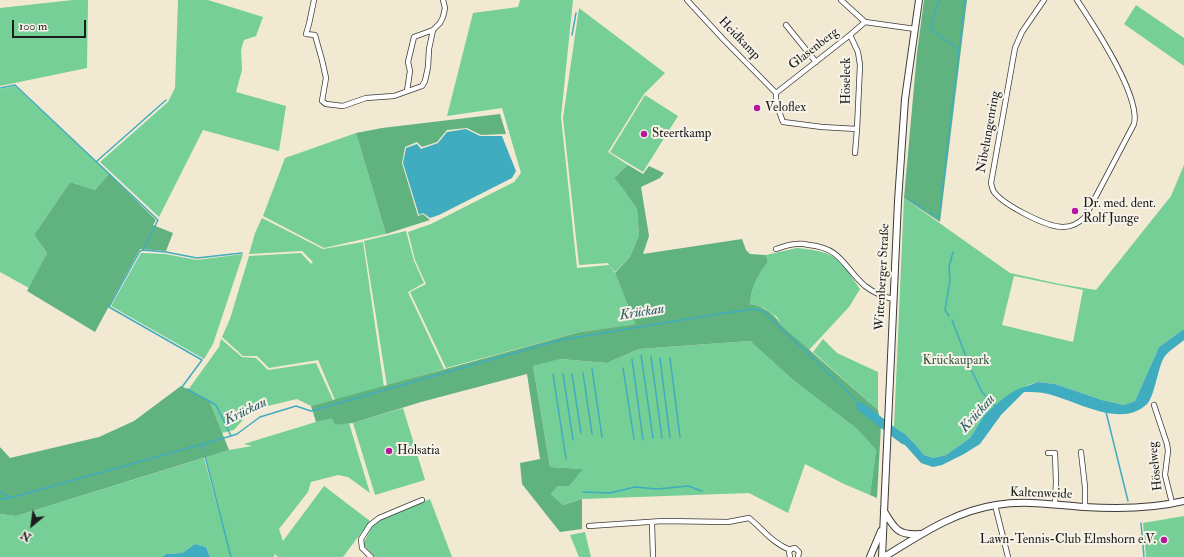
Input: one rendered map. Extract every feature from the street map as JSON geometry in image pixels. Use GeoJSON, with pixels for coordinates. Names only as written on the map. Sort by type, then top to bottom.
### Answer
{"type":"FeatureCollection","features":[{"type":"Feature","properties":{"kind":"main road","name":"Wittenberger Straße"},"geometry":{"type":"LineString","coordinates":[[883,557],[883,526],[898,201],[905,99],[919,0]]}},
{"type":"Feature","properties":{"kind":"main road","name":"Kaltenweide"},"geometry":{"type":"LineString","coordinates":[[883,557],[921,534],[962,514],[995,505],[1030,502],[1116,508],[1184,501]]}},
{"type":"Feature","properties":{"kind":"main road"},"geometry":{"type":"LineString","coordinates":[[884,511],[893,526],[899,531],[907,535],[921,534]]}},
{"type":"Feature","properties":{"kind":"main road"},"geometry":{"type":"LineString","coordinates":[[870,557],[883,526]]}},
{"type":"Feature","properties":{"kind":"street"},"geometry":{"type":"LineString","coordinates":[[314,0],[306,34],[315,34],[326,78],[322,101],[326,104],[343,106],[366,98],[394,96],[422,86],[425,81],[433,30]]}},
{"type":"Feature","properties":{"kind":"street"},"geometry":{"type":"LineString","coordinates":[[407,91],[410,72],[408,62],[414,37],[433,30],[440,23],[445,8],[444,0]]}},
{"type":"Feature","properties":{"kind":"street","name":"Heidkamp"},"geometry":{"type":"LineString","coordinates":[[687,0],[776,93]]}},
{"type":"Feature","properties":{"kind":"street"},"geometry":{"type":"LineString","coordinates":[[841,0],[865,22],[915,29]]}},
{"type":"Feature","properties":{"kind":"street","name":"Nibelungenring"},"geometry":{"type":"LineString","coordinates":[[1044,0],[1022,32],[1015,48],[991,183],[992,190],[1005,202],[1040,221],[1061,227],[1073,225],[1085,217],[1134,124],[1136,117],[1134,108],[1117,66],[1099,33],[1077,0]]}},
{"type":"Feature","properties":{"kind":"street","name":"Glasenberg"},"geometry":{"type":"LineString","coordinates":[[776,93],[865,22]]}},
{"type":"Feature","properties":{"kind":"street"},"geometry":{"type":"LineString","coordinates":[[786,25],[816,62]]}},
{"type":"Feature","properties":{"kind":"street","name":"Höseleck"},"geometry":{"type":"LineString","coordinates":[[850,35],[858,52],[860,65],[855,153]]}},
{"type":"Feature","properties":{"kind":"street"},"geometry":{"type":"LineString","coordinates":[[776,93],[776,103],[783,122],[822,127],[857,129]]}},
{"type":"Feature","properties":{"kind":"street"},"geometry":{"type":"LineString","coordinates":[[776,249],[797,244],[823,247],[841,259],[867,287],[878,294],[894,299]]}},
{"type":"Feature","properties":{"kind":"street","name":"Höselweg"},"geometry":{"type":"LineString","coordinates":[[1154,405],[1167,444],[1168,450],[1165,475],[1172,503]]}},
{"type":"Feature","properties":{"kind":"street"},"geometry":{"type":"LineString","coordinates":[[1081,452],[1085,487],[1085,507]]}},
{"type":"Feature","properties":{"kind":"street"},"geometry":{"type":"LineString","coordinates":[[1048,453],[1055,453],[1055,504]]}},
{"type":"Feature","properties":{"kind":"street"},"geometry":{"type":"LineString","coordinates":[[372,557],[362,548],[361,540],[370,525],[379,518],[422,500]]}},
{"type":"Feature","properties":{"kind":"street"},"geometry":{"type":"LineString","coordinates":[[995,505],[1008,557]]}},
{"type":"Feature","properties":{"kind":"street"},"geometry":{"type":"LineString","coordinates":[[589,526],[652,523],[663,521],[728,522],[749,518],[760,526],[773,541],[790,550],[795,548],[798,550],[798,557]]}},
{"type":"Feature","properties":{"kind":"street"},"geometry":{"type":"LineString","coordinates":[[652,523],[653,557]]}},
{"type":"Feature","properties":{"kind":"street"},"geometry":{"type":"LineString","coordinates":[[790,550],[788,553],[790,557]]}},
{"type":"Feature","properties":{"kind":"green space"},"geometry":{"type":"Polygon","coordinates":[[[73,0],[88,0],[87,68],[0,86],[0,8],[73,0]]]}},
{"type":"Feature","properties":{"kind":"green space"},"geometry":{"type":"Polygon","coordinates":[[[178,0],[208,0],[263,17],[256,36],[244,40],[241,50],[242,70],[236,92],[286,106],[279,151],[203,130],[159,217],[100,162],[168,102],[175,88],[178,0]]]}},
{"type":"Feature","properties":{"kind":"green space"},"geometry":{"type":"Polygon","coordinates":[[[520,0],[573,0],[561,117],[577,268],[609,265],[615,273],[637,324],[580,332],[446,368],[410,292],[426,284],[415,260],[408,232],[431,224],[514,182],[521,173],[502,108],[447,116],[473,13],[518,7],[520,0]]]}},
{"type":"Feature","properties":{"kind":"green space"},"geometry":{"type":"Polygon","coordinates":[[[924,0],[967,0],[940,222],[904,198],[917,53],[924,0]]]}},
{"type":"Feature","properties":{"kind":"green space"},"geometry":{"type":"Polygon","coordinates":[[[1136,5],[1184,38],[1184,66],[1124,24],[1136,5]]]}},
{"type":"Feature","properties":{"kind":"green space"},"geometry":{"type":"Polygon","coordinates":[[[579,8],[665,73],[644,94],[608,152],[628,165],[614,178],[637,209],[639,235],[630,257],[615,272],[608,263],[579,265],[563,118],[579,8]]]}},
{"type":"Feature","properties":{"kind":"green space"},"geometry":{"type":"Polygon","coordinates":[[[15,86],[109,174],[95,190],[70,182],[34,235],[47,253],[29,288],[0,272],[0,89],[15,86]]]}},
{"type":"Feature","properties":{"kind":"green space","name":"Steertkamp"},"geometry":{"type":"Polygon","coordinates":[[[645,95],[678,116],[643,172],[610,152],[645,95]]]}},
{"type":"Feature","properties":{"kind":"green space"},"geometry":{"type":"Polygon","coordinates":[[[500,114],[506,134],[481,135],[467,128],[447,130],[437,142],[422,147],[417,142],[405,147],[402,163],[418,216],[423,214],[430,220],[386,234],[356,133],[382,128],[500,114]]]}},
{"type":"Feature","properties":{"kind":"green space"},"geometry":{"type":"Polygon","coordinates":[[[356,133],[386,234],[324,248],[263,216],[285,158],[356,133]]]}},
{"type":"Feature","properties":{"kind":"green space"},"geometry":{"type":"Polygon","coordinates":[[[628,165],[643,174],[649,166],[664,173],[660,178],[641,187],[649,236],[643,254],[742,239],[746,250],[750,254],[766,255],[768,262],[760,272],[755,282],[750,304],[760,307],[772,314],[781,325],[878,410],[881,426],[877,498],[870,495],[876,450],[857,429],[793,380],[750,341],[639,349],[607,363],[560,359],[533,366],[550,467],[583,469],[569,486],[558,486],[551,494],[563,505],[582,499],[582,529],[560,532],[522,484],[520,463],[540,459],[527,374],[421,402],[353,423],[335,425],[332,418],[316,422],[311,406],[580,332],[636,324],[615,273],[630,257],[639,235],[637,209],[614,178],[628,165]]]}},
{"type":"Feature","properties":{"kind":"green space","name":"Krückaupark"},"geometry":{"type":"Polygon","coordinates":[[[1184,165],[1184,329],[1159,347],[1135,401],[1124,405],[1102,400],[1055,384],[1038,382],[1028,385],[985,414],[970,438],[946,455],[933,458],[924,455],[904,433],[894,428],[904,198],[1010,273],[1096,290],[1171,196],[1184,165]],[[1014,276],[1002,325],[1073,342],[1083,290],[1014,276]]]}},
{"type":"Feature","properties":{"kind":"green space"},"geometry":{"type":"Polygon","coordinates":[[[109,174],[156,220],[153,225],[173,233],[166,251],[140,249],[95,332],[27,291],[47,253],[34,235],[70,182],[95,190],[109,174]]]}},
{"type":"Feature","properties":{"kind":"green space"},"geometry":{"type":"Polygon","coordinates":[[[262,218],[323,249],[363,242],[384,387],[335,400],[318,360],[269,368],[257,356],[243,356],[222,337],[230,319],[249,256],[301,253],[311,264],[313,262],[302,251],[249,254],[255,233],[262,218]]]}},
{"type":"Feature","properties":{"kind":"green space"},"geometry":{"type":"Polygon","coordinates":[[[406,231],[414,261],[424,283],[408,292],[444,369],[387,386],[364,241],[406,231]]]}},
{"type":"Feature","properties":{"kind":"green space"},"geometry":{"type":"Polygon","coordinates":[[[797,248],[818,251],[831,255],[841,263],[860,289],[849,307],[809,350],[781,325],[777,317],[764,308],[750,304],[755,282],[760,272],[768,262],[766,255],[797,248]]]}},
{"type":"Feature","properties":{"kind":"green space"},"geometry":{"type":"Polygon","coordinates":[[[141,253],[165,254],[197,260],[243,254],[213,344],[204,359],[111,306],[141,253]]]}},
{"type":"Feature","properties":{"kind":"green space"},"geometry":{"type":"Polygon","coordinates":[[[221,339],[242,357],[256,358],[268,370],[316,363],[333,400],[311,406],[297,399],[259,408],[248,414],[234,430],[222,433],[209,400],[188,390],[219,347],[221,339]]]}},
{"type":"Feature","properties":{"kind":"green space"},"geometry":{"type":"Polygon","coordinates":[[[823,339],[837,353],[878,372],[878,410],[813,352],[823,339]]]}},
{"type":"Feature","properties":{"kind":"green space"},"geometry":{"type":"Polygon","coordinates":[[[750,341],[793,380],[857,429],[876,450],[870,495],[844,484],[805,464],[788,513],[749,493],[582,499],[563,505],[551,494],[558,486],[582,469],[550,467],[533,366],[559,359],[607,363],[639,349],[750,341]]]}},
{"type":"Feature","properties":{"kind":"green space"},"geometry":{"type":"Polygon","coordinates":[[[181,386],[209,400],[229,450],[16,516],[0,514],[0,447],[10,458],[99,437],[134,421],[181,386]]]}},
{"type":"Feature","properties":{"kind":"green space","name":"Holsatia"},"geometry":{"type":"Polygon","coordinates":[[[403,408],[425,480],[375,495],[353,423],[403,408]]]}},
{"type":"Feature","properties":{"kind":"green space"},"geometry":{"type":"Polygon","coordinates":[[[332,417],[335,425],[349,423],[370,493],[348,477],[338,475],[311,482],[308,492],[279,529],[283,541],[324,486],[370,521],[343,557],[278,557],[274,554],[274,557],[210,557],[206,547],[195,544],[182,553],[166,554],[162,557],[0,557],[0,514],[16,516],[204,458],[225,535],[206,457],[229,450],[252,446],[244,444],[332,417]]]}},
{"type":"Feature","properties":{"kind":"green space"},"geometry":{"type":"Polygon","coordinates":[[[430,499],[452,557],[375,557],[363,544],[372,527],[380,520],[430,499]]]}},
{"type":"Feature","properties":{"kind":"green space","name":"Lawn-Tennis-Club Elmshorn e.V."},"geometry":{"type":"Polygon","coordinates":[[[1184,516],[1184,557],[1146,557],[1143,523],[1184,516]]]}},
{"type":"Feature","properties":{"kind":"green space"},"geometry":{"type":"Polygon","coordinates":[[[585,532],[591,557],[579,557],[570,535],[585,532]]]}},
{"type":"Feature","properties":{"kind":"water"},"geometry":{"type":"Polygon","coordinates":[[[466,129],[480,136],[502,136],[516,171],[512,178],[439,215],[430,218],[423,213],[419,215],[403,163],[406,148],[417,144],[421,149],[438,143],[447,132],[466,129]]]}},
{"type":"Feature","properties":{"kind":"water"},"geometry":{"type":"Polygon","coordinates":[[[1184,329],[1184,340],[1165,356],[1160,366],[1150,400],[1147,404],[1136,411],[1125,414],[1112,414],[1085,407],[1048,394],[1039,392],[1024,392],[1001,415],[980,444],[942,465],[933,467],[921,463],[905,445],[894,438],[894,428],[904,433],[924,455],[933,458],[946,455],[970,438],[985,414],[1005,397],[1016,390],[1038,382],[1055,384],[1102,400],[1124,405],[1135,401],[1159,347],[1184,329]]]}},
{"type":"Feature","properties":{"kind":"water"},"geometry":{"type":"Polygon","coordinates":[[[195,544],[206,547],[210,557],[162,557],[166,554],[182,553],[195,544]]]}},
{"type":"Feature","properties":{"kind":"waterway"},"geometry":{"type":"LineString","coordinates":[[939,0],[930,29],[959,50]]}},
{"type":"Feature","properties":{"kind":"waterway"},"geometry":{"type":"LineString","coordinates":[[930,212],[939,218],[965,0]]}},
{"type":"Feature","properties":{"kind":"waterway"},"geometry":{"type":"LineString","coordinates":[[572,35],[576,13]]}},
{"type":"Feature","properties":{"kind":"waterway"},"geometry":{"type":"LineString","coordinates":[[0,88],[15,85],[158,220],[143,250],[140,251],[109,307],[202,360],[182,387]]}},
{"type":"Feature","properties":{"kind":"waterway"},"geometry":{"type":"LineString","coordinates":[[97,161],[166,100]]}},
{"type":"Feature","properties":{"kind":"waterway"},"geometry":{"type":"LineString","coordinates":[[910,200],[925,210]]}},
{"type":"Feature","properties":{"kind":"waterway"},"geometry":{"type":"LineString","coordinates":[[143,250],[166,252],[197,258],[242,253]]}},
{"type":"Feature","properties":{"kind":"waterway"},"geometry":{"type":"LineString","coordinates":[[949,316],[945,310],[950,280],[949,267],[953,252]]}},
{"type":"Feature","properties":{"kind":"waterway","name":"Krückau"},"geometry":{"type":"LineString","coordinates":[[0,491],[10,498],[231,436],[237,434],[260,417],[296,406],[311,411],[560,340],[754,309],[763,311],[845,389],[861,407]]}},
{"type":"Feature","properties":{"kind":"waterway"},"geometry":{"type":"LineString","coordinates":[[952,320],[970,367],[982,392],[996,407]]}},
{"type":"Feature","properties":{"kind":"waterway"},"geometry":{"type":"LineString","coordinates":[[641,355],[653,438]]}},
{"type":"Feature","properties":{"kind":"waterway"},"geometry":{"type":"LineString","coordinates":[[651,356],[662,438]]}},
{"type":"Feature","properties":{"kind":"waterway"},"geometry":{"type":"LineString","coordinates":[[660,358],[670,438]]}},
{"type":"Feature","properties":{"kind":"waterway"},"geometry":{"type":"LineString","coordinates":[[670,358],[680,437]]}},
{"type":"Feature","properties":{"kind":"waterway"},"geometry":{"type":"LineString","coordinates":[[632,359],[643,440]]}},
{"type":"Feature","properties":{"kind":"waterway"},"geometry":{"type":"LineString","coordinates":[[623,368],[634,439]]}},
{"type":"Feature","properties":{"kind":"waterway"},"geometry":{"type":"LineString","coordinates":[[592,369],[602,437]]}},
{"type":"Feature","properties":{"kind":"waterway"},"geometry":{"type":"LineString","coordinates":[[583,373],[592,434]]}},
{"type":"Feature","properties":{"kind":"waterway"},"geometry":{"type":"LineString","coordinates":[[553,374],[566,459]]}},
{"type":"Feature","properties":{"kind":"waterway"},"geometry":{"type":"LineString","coordinates":[[563,374],[573,440]]}},
{"type":"Feature","properties":{"kind":"waterway"},"geometry":{"type":"LineString","coordinates":[[572,374],[581,433]]}},
{"type":"Feature","properties":{"kind":"waterway"},"geometry":{"type":"LineString","coordinates":[[187,389],[216,405],[231,436]]}},
{"type":"Feature","properties":{"kind":"waterway","name":"Krückau"},"geometry":{"type":"LineString","coordinates":[[861,407],[904,440]]}},
{"type":"Feature","properties":{"kind":"waterway"},"geometry":{"type":"LineString","coordinates":[[1106,412],[1128,501]]}},
{"type":"Feature","properties":{"kind":"waterway","name":"Krückau"},"geometry":{"type":"LineString","coordinates":[[202,444],[203,450]]}},
{"type":"Feature","properties":{"kind":"waterway"},"geometry":{"type":"LineString","coordinates":[[205,456],[231,557]]}},
{"type":"Feature","properties":{"kind":"waterway"},"geometry":{"type":"LineString","coordinates":[[583,492],[610,493],[635,487],[657,489],[688,486],[702,491]]}},
{"type":"Feature","properties":{"kind":"waterway","name":"Krückau"},"geometry":{"type":"LineString","coordinates":[[0,499],[10,498]]}},
{"type":"Feature","properties":{"kind":"waterway"},"geometry":{"type":"LineString","coordinates":[[1141,523],[1144,557]]}},
{"type":"Feature","properties":{"kind":"place","name":"Veloflex"},"geometry":{"type":"Point","coordinates":[757,108]}},
{"type":"Feature","properties":{"kind":"place","name":"Steertkamp"},"geometry":{"type":"Point","coordinates":[644,134]}},
{"type":"Feature","properties":{"kind":"place","name":"Dr. med. dent. Rolf Junge"},"geometry":{"type":"Point","coordinates":[1075,211]}},
{"type":"Feature","properties":{"kind":"place","name":"Holsatia"},"geometry":{"type":"Point","coordinates":[389,451]}},
{"type":"Feature","properties":{"kind":"place","name":"Lawn-Tennis-Club Elmshorn e.V."},"geometry":{"type":"Point","coordinates":[1164,540]}}]}
